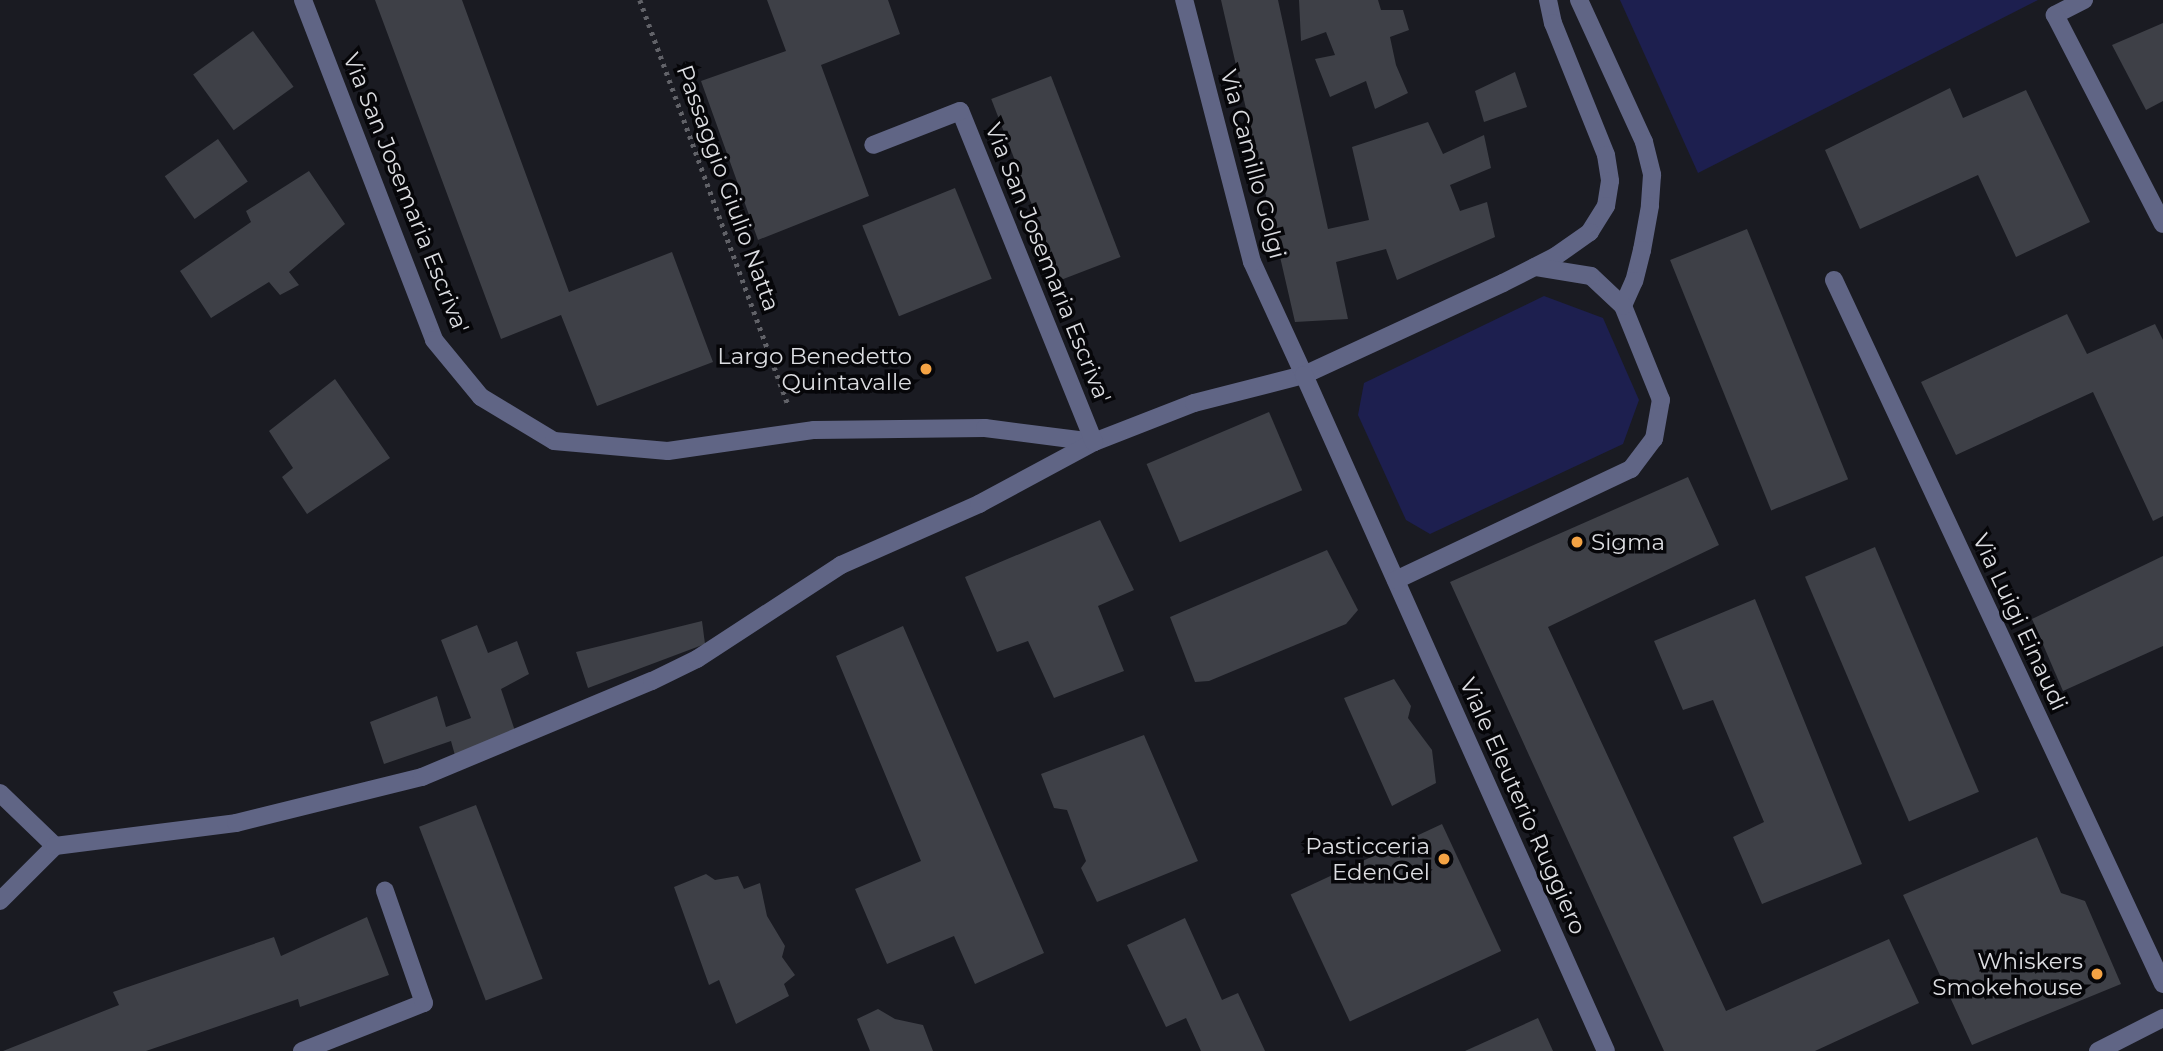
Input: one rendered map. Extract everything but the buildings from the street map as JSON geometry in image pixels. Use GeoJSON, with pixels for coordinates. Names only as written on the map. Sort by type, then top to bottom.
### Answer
{"type":"FeatureCollection","features":[{"type":"Feature","properties":{"kind":"street","name":"Via San Josemaria Escriva'"},"geometry":{"type":"LineString","coordinates":[[303,0],[434,340],[481,397],[554,441],[668,451],[814,430],[985,428],[1094,442],[1194,403],[1304,375],[1535,267],[1590,232],[1606,206],[1610,181],[1606,155],[1553,23],[1548,0]]}},
{"type":"Feature","properties":{"kind":"street","name":"Via Camillo Golgi"},"geometry":{"type":"LineString","coordinates":[[1184,0],[1252,262],[1396,580]]}},
{"type":"Feature","properties":{"kind":"street"},"geometry":{"type":"LineString","coordinates":[[1579,0],[1644,142],[1652,174],[1650,206],[1642,250],[1623,306]]}},
{"type":"Feature","properties":{"kind":"street"},"geometry":{"type":"LineString","coordinates":[[2084,0],[2055,15],[2163,224]]}},
{"type":"Feature","properties":{"kind":"street","name":"Via San Josemaria Escriva'"},"geometry":{"type":"LineString","coordinates":[[873,145],[960,111],[1094,442]]}},
{"type":"Feature","properties":{"kind":"street"},"geometry":{"type":"LineString","coordinates":[[1396,580],[1630,469],[1654,439],[1661,400],[1623,306],[1591,276],[1535,267]]}},
{"type":"Feature","properties":{"kind":"street","name":"Via Luigi Einaudi"},"geometry":{"type":"LineString","coordinates":[[1834,280],[2163,984]]}},
{"type":"Feature","properties":{"kind":"street"},"geometry":{"type":"LineString","coordinates":[[0,901],[55,846],[236,823],[422,777],[652,681],[697,659],[841,565],[979,504],[1094,442]]}},
{"type":"Feature","properties":{"kind":"street","name":"Viale Eleuterio Ruggiero"},"geometry":{"type":"LineString","coordinates":[[1396,580],[1606,1051]]}},
{"type":"Feature","properties":{"kind":"street"},"geometry":{"type":"LineString","coordinates":[[0,793],[55,846]]}},
{"type":"Feature","properties":{"kind":"street"},"geometry":{"type":"LineString","coordinates":[[302,1051],[424,1003],[385,891]]}},
{"type":"Feature","properties":{"kind":"street"},"geometry":{"type":"LineString","coordinates":[[2098,1051],[2163,1018]]}},
{"type":"Feature","properties":{"kind":"path","name":"Passaggio Giulio Natta"},"geometry":{"type":"LineString","coordinates":[[640,0],[782,389]]}},
{"type":"Feature","properties":{"kind":"shaded area"},"geometry":{"type":"Polygon","coordinates":[[[1620,0],[2038,0],[1698,173],[1620,0]]]}},
{"type":"Feature","properties":{"kind":"shaded area"},"geometry":{"type":"Polygon","coordinates":[[[1544,296],[1603,318],[1639,400],[1623,444],[1430,534],[1406,520],[1358,415],[1364,383],[1544,296]]]}},
{"type":"Feature","properties":{"kind":"place","name":"Largo Benedetto Quintavalle"},"geometry":{"type":"Point","coordinates":[926,369]}},
{"type":"Feature","properties":{"kind":"place","name":"Sigma"},"geometry":{"type":"Point","coordinates":[1577,542]}},
{"type":"Feature","properties":{"kind":"place","name":"Pasticceria EdenGel"},"geometry":{"type":"Point","coordinates":[1444,859]}},
{"type":"Feature","properties":{"kind":"place","name":"Whiskers Smokehouse"},"geometry":{"type":"Point","coordinates":[2097,974]}}]}
